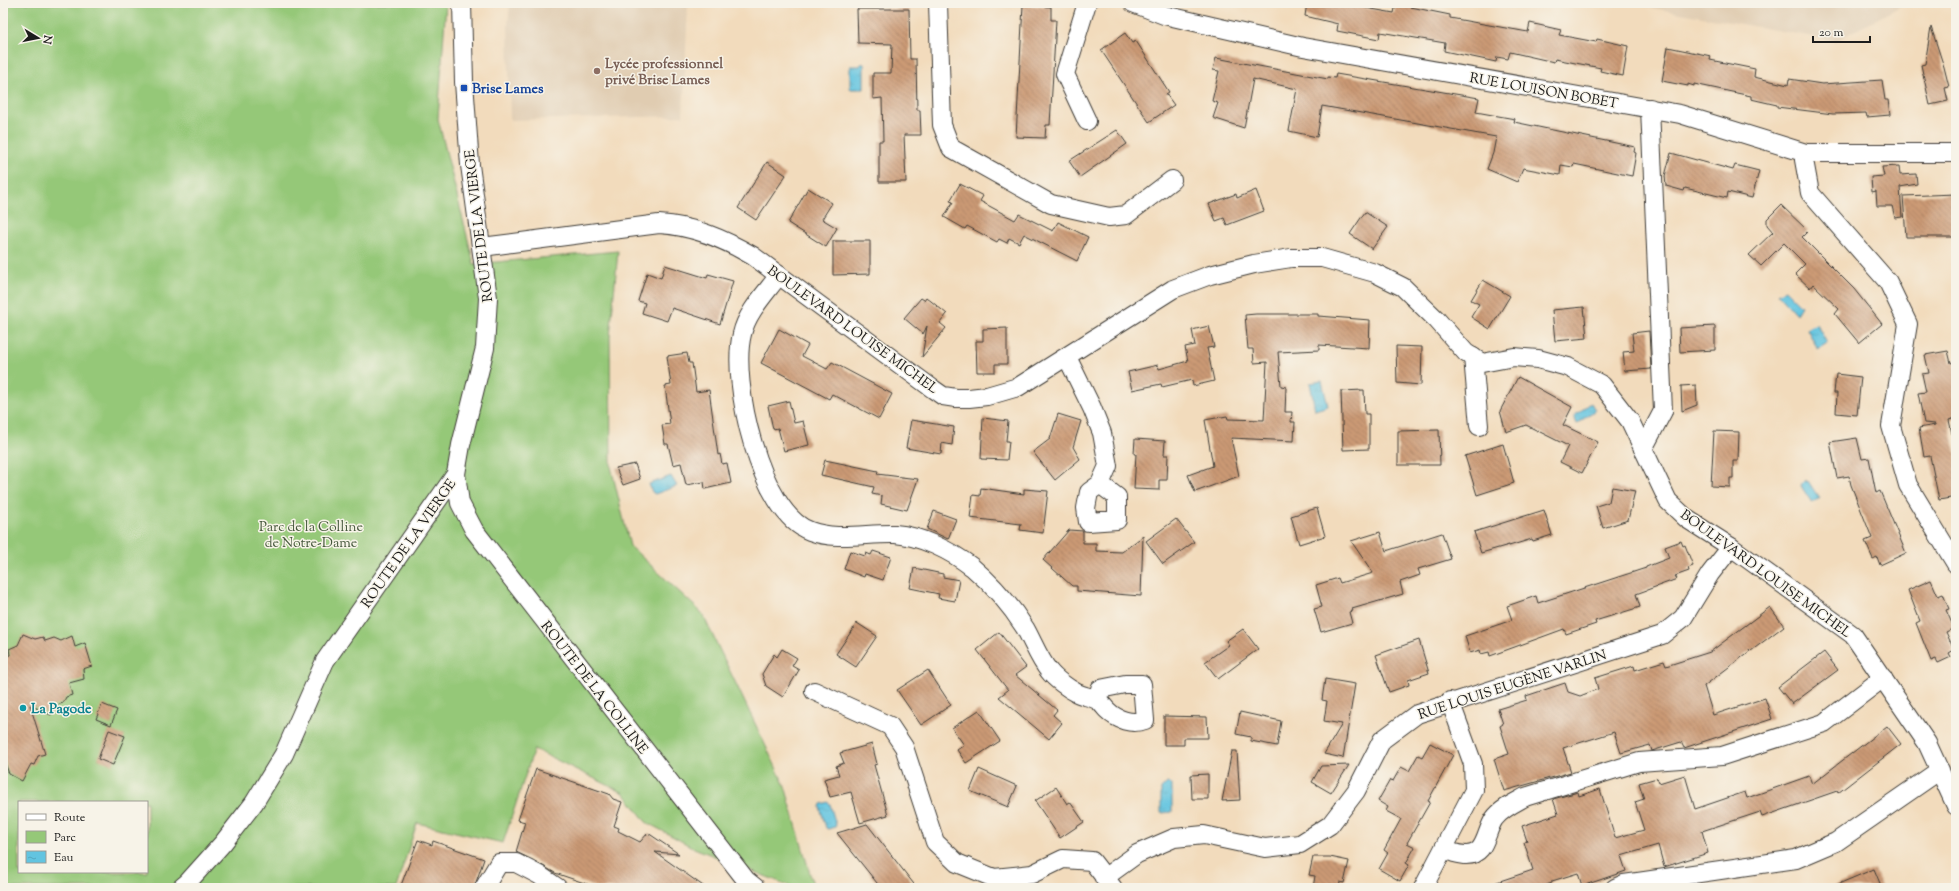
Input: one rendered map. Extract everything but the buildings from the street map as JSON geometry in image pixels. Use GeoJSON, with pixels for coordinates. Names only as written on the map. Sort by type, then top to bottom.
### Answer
{"type":"FeatureCollection","features":[{"type":"Feature","properties":{"kind":"street","name":"ROUTE DE LA VIERGE"},"geometry":{"type":"LineString","coordinates":[[180,888],[188,882],[224,843],[254,803],[284,754],[325,661],[456,474],[461,445],[485,348],[488,298],[470,165],[464,82],[462,3]]}},
{"type":"Feature","properties":{"kind":"street"},"geometry":{"type":"LineString","coordinates":[[938,3],[942,125],[951,148],[1051,204],[1109,217],[1126,215],[1172,180]]}},
{"type":"Feature","properties":{"kind":"street"},"geometry":{"type":"LineString","coordinates":[[1087,3],[1065,74],[1087,121]]}},
{"type":"Feature","properties":{"kind":"street","name":"RUE LOUISON BOBET"},"geometry":{"type":"LineString","coordinates":[[1133,3],[1164,15],[1303,47],[1680,114],[1806,153],[1956,153]]}},
{"type":"Feature","properties":{"kind":"street"},"geometry":{"type":"LineString","coordinates":[[1643,448],[1663,411],[1650,108]]}},
{"type":"Feature","properties":{"kind":"street"},"geometry":{"type":"LineString","coordinates":[[1806,153],[1804,160],[1810,192],[1888,282],[1908,324],[1890,426],[1908,485],[1956,564]]}},
{"type":"Feature","properties":{"kind":"street","name":"BOULEVARD LOUISE MICHEL"},"geometry":{"type":"LineString","coordinates":[[482,247],[660,224],[681,225],[726,241],[753,256],[943,396],[956,398],[987,396],[1018,387],[1174,289],[1210,275],[1254,264],[1291,258],[1322,258],[1375,273],[1403,287],[1437,320],[1466,353],[1482,363],[1514,357],[1538,359],[1568,367],[1602,385],[1630,421],[1668,501],[1686,519],[1732,547],[1853,635],[1927,743],[1956,806]]}},
{"type":"Feature","properties":{"kind":"street"},"geometry":{"type":"LineString","coordinates":[[779,275],[747,319],[739,350],[738,370],[741,394],[762,474],[776,498],[795,522],[810,531],[831,536],[896,534],[925,540],[971,566],[1007,604],[1024,627],[1049,672],[1075,692],[1098,700]]}},
{"type":"Feature","properties":{"kind":"street"},"geometry":{"type":"LineString","coordinates":[[1067,357],[1092,408],[1102,434],[1108,466],[1100,484]]}},
{"type":"Feature","properties":{"kind":"street"},"geometry":{"type":"LineString","coordinates":[[1473,357],[1479,426]]}},
{"type":"Feature","properties":{"kind":"street","name":"ROUTE DE LA COLLINE"},"geometry":{"type":"LineString","coordinates":[[456,474],[460,503],[474,530],[746,880],[756,888]]}},
{"type":"Feature","properties":{"kind":"street","name":"RUE LOUIS EUGÈNE VARLIN"},"geometry":{"type":"LineString","coordinates":[[1109,883],[1137,854],[1174,838],[1204,835],[1265,848],[1300,844],[1330,825],[1356,791],[1382,740],[1417,714],[1450,701],[1662,635],[1683,618],[1710,574],[1732,547]]}},
{"type":"Feature","properties":{"kind":"street"},"geometry":{"type":"LineString","coordinates":[[1444,848],[1453,854],[1472,855],[1481,849],[1494,819],[1508,806],[1525,797],[1640,762],[1722,756],[1824,723],[1883,678]]}},
{"type":"Feature","properties":{"kind":"street"},"geometry":{"type":"LineString","coordinates":[[814,691],[890,726],[904,747],[935,842],[957,863],[994,878],[1032,874],[1063,859],[1092,861],[1109,883]]}},
{"type":"Feature","properties":{"kind":"street"},"geometry":{"type":"LineString","coordinates":[[1423,888],[1474,790],[1473,764],[1450,701]]}},
{"type":"Feature","properties":{"kind":"street"},"geometry":{"type":"LineString","coordinates":[[1615,888],[1624,884],[1796,859],[1836,842],[1940,770]]}},
{"type":"Feature","properties":{"kind":"street"},"geometry":{"type":"LineString","coordinates":[[484,888],[499,863],[516,863],[539,875],[558,888]]}},
{"type":"Feature","properties":{"kind":"shaded area","name":"Lycée professionnel privé Brise Lames"},"geometry":{"type":"Polygon","coordinates":[[[510,3],[688,3],[683,116],[510,120],[508,26],[510,3]]]}},
{"type":"Feature","properties":{"kind":"shaded area"},"geometry":{"type":"Polygon","coordinates":[[[1625,3],[1906,3],[1836,41],[1625,3]]]}},
{"type":"Feature","properties":{"kind":"green space","name":"Parc de la Colline de Notre-Dame"},"geometry":{"type":"Polygon","coordinates":[[[3,3],[446,3],[438,119],[474,264],[618,251],[610,337],[611,467],[630,546],[702,613],[785,786],[814,888],[795,888],[694,848],[646,822],[624,793],[534,749],[503,843],[417,823],[396,888],[3,888],[3,3]]]}},
{"type":"Feature","properties":{"kind":"water"},"geometry":{"type":"Polygon","coordinates":[[[864,63],[864,89],[850,89],[850,66],[860,66],[864,63]]]}},
{"type":"Feature","properties":{"kind":"water"},"geometry":{"type":"Polygon","coordinates":[[[1785,290],[1801,306],[1796,314],[1778,294],[1785,290]]]}},
{"type":"Feature","properties":{"kind":"water"},"geometry":{"type":"Polygon","coordinates":[[[1816,324],[1827,343],[1818,349],[1807,329],[1816,324]]]}},
{"type":"Feature","properties":{"kind":"water"},"geometry":{"type":"Polygon","coordinates":[[[1322,381],[1328,406],[1315,410],[1310,383],[1322,381]]]}},
{"type":"Feature","properties":{"kind":"water"},"geometry":{"type":"Polygon","coordinates":[[[1591,403],[1595,410],[1577,424],[1574,416],[1591,403]]]}},
{"type":"Feature","properties":{"kind":"water"},"geometry":{"type":"Polygon","coordinates":[[[671,476],[677,486],[655,494],[652,492],[649,484],[671,476]]]}},
{"type":"Feature","properties":{"kind":"water"},"geometry":{"type":"Polygon","coordinates":[[[1805,480],[1806,482],[1808,481],[1819,498],[1812,503],[1801,486],[1805,480]]]}},
{"type":"Feature","properties":{"kind":"water"},"geometry":{"type":"Polygon","coordinates":[[[1167,783],[1172,784],[1172,812],[1161,813],[1161,789],[1167,783]]]}},
{"type":"Feature","properties":{"kind":"water"},"geometry":{"type":"Polygon","coordinates":[[[828,802],[830,804],[836,825],[835,827],[828,829],[826,828],[820,807],[821,804],[828,802]]]}},
{"type":"Feature","properties":{"kind":"place","name":"Lycée professionnel privé Brise Lames"},"geometry":{"type":"Point","coordinates":[597,71]}},
{"type":"Feature","properties":{"kind":"place","name":"Brise Lames"},"geometry":{"type":"Point","coordinates":[464,88]}},
{"type":"Feature","properties":{"kind":"place","name":"La Pagode"},"geometry":{"type":"Point","coordinates":[23,708]}}]}
